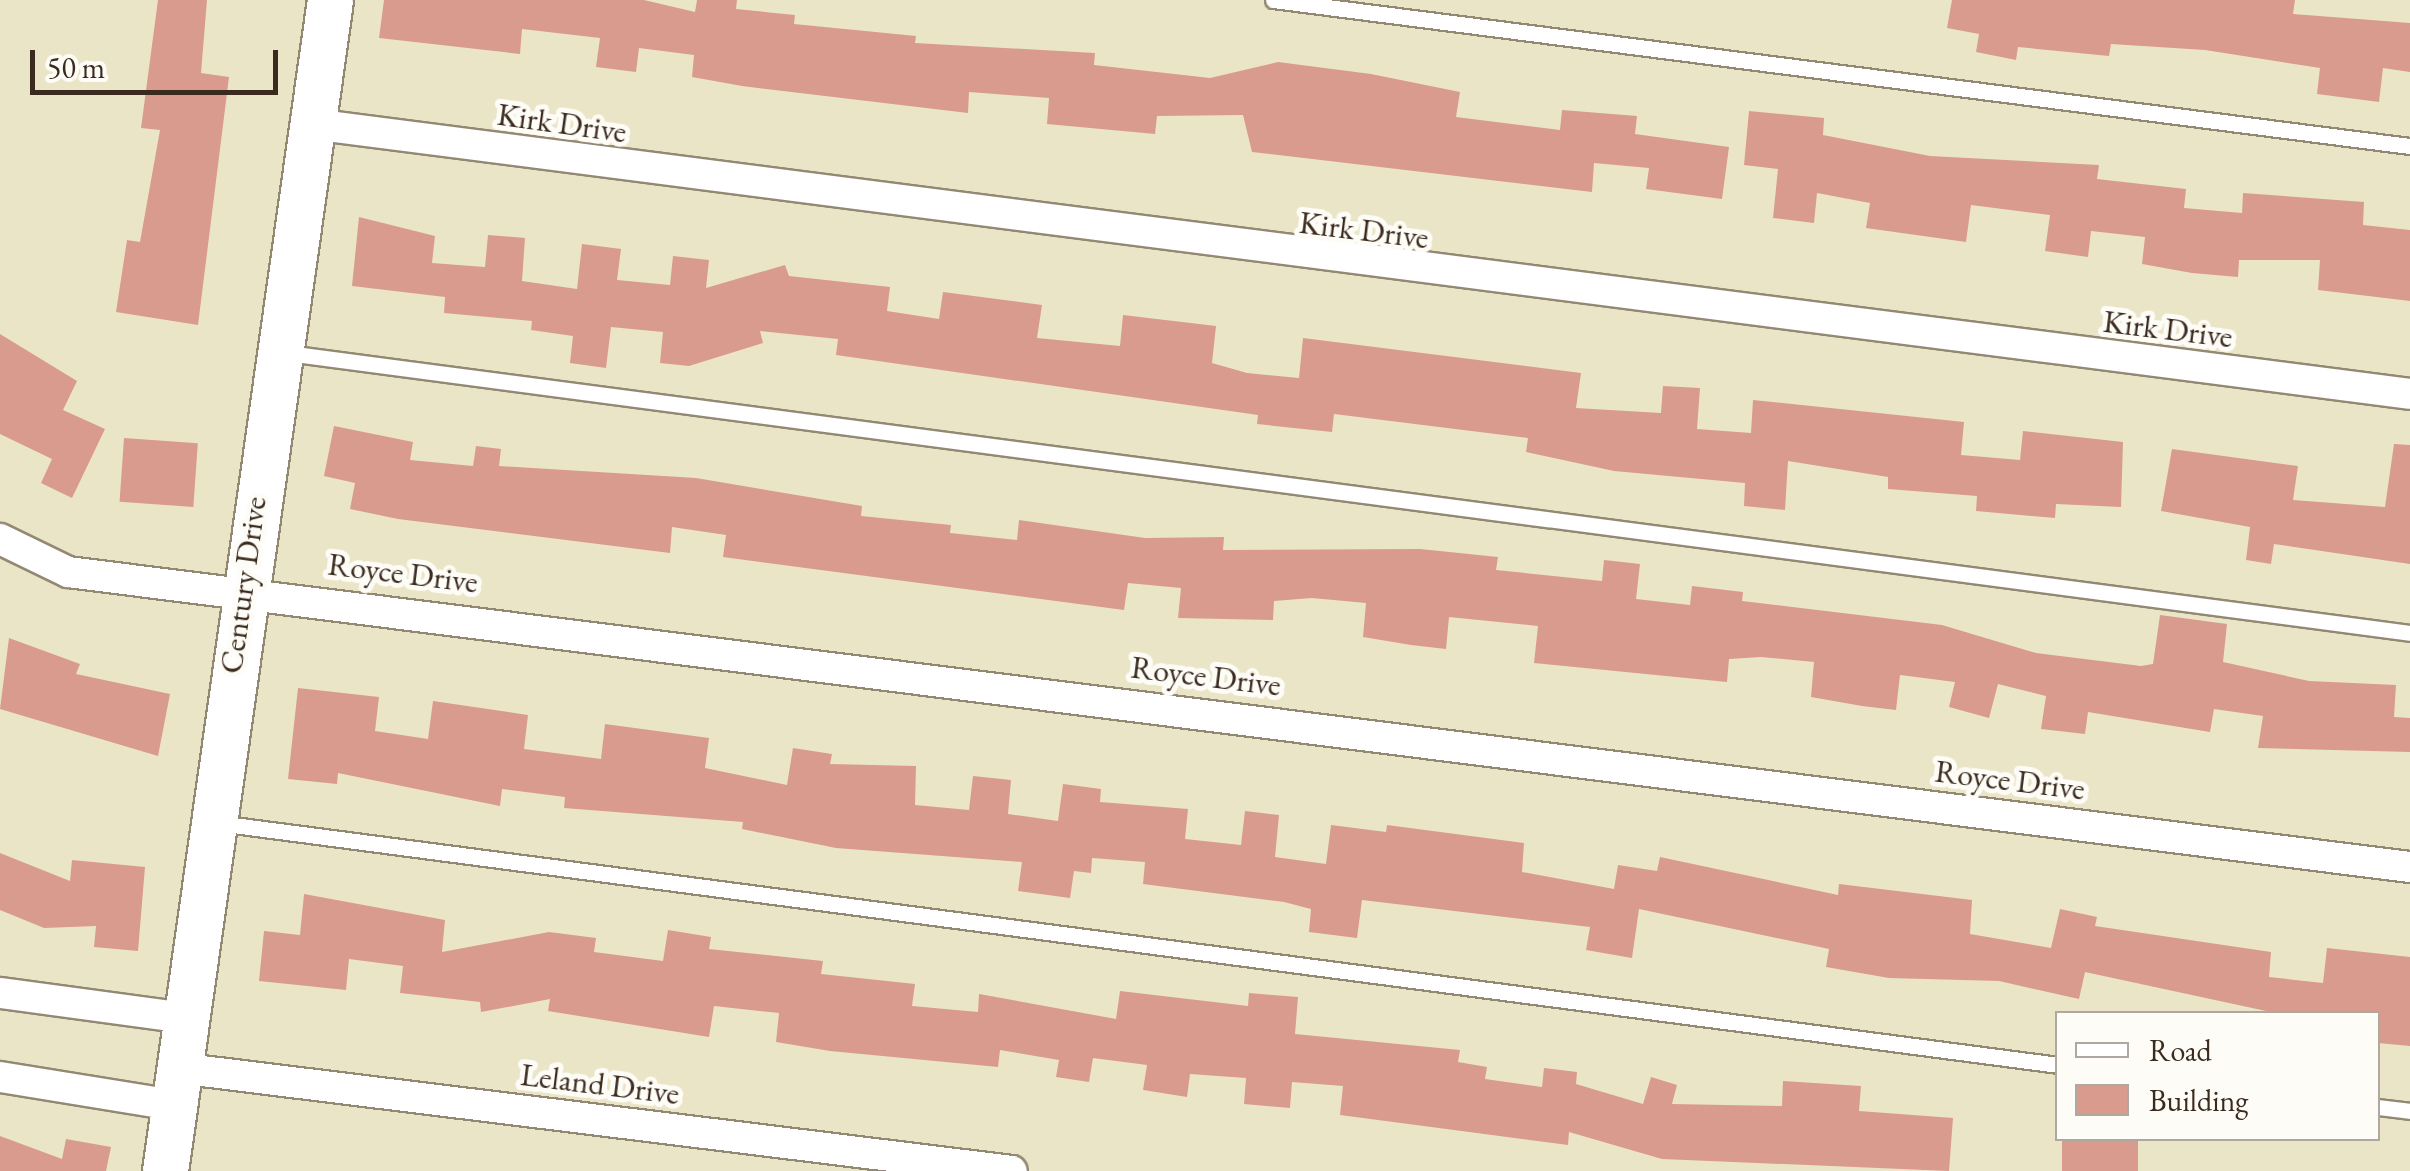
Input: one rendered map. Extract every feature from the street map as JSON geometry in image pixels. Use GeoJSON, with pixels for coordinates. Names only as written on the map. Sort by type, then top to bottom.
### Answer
{"type":"FeatureCollection","features":[{"type":"Feature","properties":{"kind":"main road","name":"Century Drive"},"geometry":{"type":"LineString","coordinates":[[165,1171],[209,822],[330,0]]}},
{"type":"Feature","properties":{"kind":"street","name":"Kirk Drive"},"geometry":{"type":"LineString","coordinates":[[312,124],[2410,394]]}},
{"type":"Feature","properties":{"kind":"street","name":"Royce Drive"},"geometry":{"type":"LineString","coordinates":[[0,538],[68,572],[242,589],[2410,868]]}},
{"type":"Feature","properties":{"kind":"street"},"geometry":{"type":"LineString","coordinates":[[0,993],[184,1018]]}},
{"type":"Feature","properties":{"kind":"street","name":"Leland Drive"},"geometry":{"type":"LineString","coordinates":[[0,1077],[175,1086],[1012,1171]]}},
{"type":"Feature","properties":{"kind":"lane"},"geometry":{"type":"LineString","coordinates":[[1274,0],[2410,146]]}},
{"type":"Feature","properties":{"kind":"lane"},"geometry":{"type":"LineString","coordinates":[[278,352],[2410,633]]}},
{"type":"Feature","properties":{"kind":"lane"},"geometry":{"type":"LineString","coordinates":[[209,822],[2055,1064]]}},
{"type":"Feature","properties":{"kind":"lane"},"geometry":{"type":"LineString","coordinates":[[2380,1106],[2410,1111]]}},
{"type":"Feature","properties":{"kind":"building"},"geometry":{"type":"Polygon","coordinates":[[[158,0],[207,0],[201,73],[229,77],[198,325],[116,312],[127,240],[140,242],[160,130],[141,128],[158,0]]]}},
{"type":"Feature","properties":{"kind":"building"},"geometry":{"type":"Polygon","coordinates":[[[384,0],[644,0],[695,12],[697,0],[737,0],[736,9],[795,15],[794,24],[916,36],[915,43],[1095,53],[1094,65],[1210,78],[1278,62],[1371,74],[1460,92],[1456,117],[1560,130],[1562,110],[1637,116],[1635,134],[1729,147],[1722,199],[1646,189],[1649,168],[1594,163],[1592,192],[1252,152],[1243,115],[1157,116],[1155,134],[1047,124],[1049,98],[969,92],[968,113],[742,86],[692,77],[694,55],[639,48],[636,72],[596,67],[600,38],[522,29],[520,54],[379,38],[384,0]]]}},
{"type":"Feature","properties":{"kind":"building"},"geometry":{"type":"Polygon","coordinates":[[[1952,0],[2295,0],[2293,14],[2410,23],[2410,72],[2383,68],[2379,102],[2317,94],[2320,68],[2205,50],[2111,44],[2109,56],[2018,47],[2016,60],[1976,52],[1979,34],[1947,28],[1952,0]]]}},
{"type":"Feature","properties":{"kind":"building"},"geometry":{"type":"Polygon","coordinates":[[[1749,111],[1824,118],[1823,135],[1930,156],[2099,165],[2097,179],[2186,189],[2184,208],[2242,213],[2243,193],[2364,202],[2363,225],[2410,230],[2410,301],[2318,290],[2320,260],[2239,260],[2238,277],[2192,273],[2142,264],[2145,237],[2091,231],[2088,257],[2045,251],[2050,215],[1971,205],[1966,242],[1866,228],[1870,203],[1817,193],[1814,223],[1773,218],[1778,169],[1744,165],[1749,111]]]}},
{"type":"Feature","properties":{"kind":"building"},"geometry":{"type":"Polygon","coordinates":[[[359,217],[435,236],[432,263],[485,267],[488,235],[525,238],[522,281],[577,289],[582,244],[621,249],[617,280],[670,285],[673,256],[709,260],[706,288],[785,265],[789,276],[890,287],[887,311],[939,319],[943,292],[1042,305],[1037,338],[1120,346],[1123,315],[1216,326],[1212,363],[1247,373],[1299,378],[1303,338],[1581,373],[1576,408],[1661,413],[1663,386],[1700,388],[1697,429],[1751,433],[1753,400],[1964,422],[1961,455],[2020,460],[2023,431],[2123,442],[2121,507],[2056,504],[2055,518],[1976,511],[1977,496],[1888,489],[1888,477],[1788,461],[1785,510],[1744,506],[1745,483],[1614,471],[1526,452],[1528,438],[1334,414],[1332,432],[1257,424],[1258,415],[836,355],[838,339],[760,331],[763,343],[689,366],[660,363],[663,332],[611,327],[606,368],[570,363],[573,336],[531,330],[532,321],[444,313],[445,297],[352,286],[359,217]]]}},
{"type":"Feature","properties":{"kind":"building"},"geometry":{"type":"Polygon","coordinates":[[[0,334],[77,381],[63,410],[105,429],[72,498],[41,483],[52,459],[0,434],[0,334]]]}},
{"type":"Feature","properties":{"kind":"building"},"geometry":{"type":"Polygon","coordinates":[[[334,426],[413,442],[410,460],[473,466],[476,446],[501,449],[499,466],[696,478],[862,506],[861,516],[951,525],[950,533],[1017,540],[1019,520],[1145,538],[1224,537],[1223,550],[1420,549],[1498,557],[1496,570],[1602,581],[1604,560],[1640,564],[1636,599],[1690,605],[1692,586],[1743,592],[1742,601],[1942,625],[2036,653],[2141,666],[2153,664],[2160,615],[2227,624],[2223,662],[2309,681],[2396,685],[2394,717],[2410,718],[2410,752],[2258,748],[2263,716],[2214,709],[2210,732],[2088,712],[2085,734],[2041,729],[2046,696],[1998,684],[1989,718],[1949,707],[1955,682],[1900,675],[1896,710],[1862,706],[1811,697],[1814,662],[1761,657],[1729,659],[1727,682],[1534,663],[1538,626],[1449,617],[1446,649],[1411,645],[1363,637],[1366,603],[1312,598],[1274,601],[1273,620],[1178,618],[1181,588],[1128,583],[1124,610],[723,557],[726,535],[672,527],[670,553],[398,519],[350,509],[355,483],[324,476],[334,426]]]}},
{"type":"Feature","properties":{"kind":"building"},"geometry":{"type":"Polygon","coordinates":[[[124,438],[198,443],[193,507],[120,502],[124,438]]]}},
{"type":"Feature","properties":{"kind":"building"},"geometry":{"type":"Polygon","coordinates":[[[2394,444],[2410,445],[2410,564],[2274,544],[2271,564],[2246,560],[2250,527],[2161,511],[2172,449],[2298,466],[2293,500],[2385,507],[2394,444]]]}},
{"type":"Feature","properties":{"kind":"building"},"geometry":{"type":"Polygon","coordinates":[[[9,638],[80,664],[76,674],[170,694],[158,756],[0,709],[9,638]]]}},
{"type":"Feature","properties":{"kind":"building"},"geometry":{"type":"Polygon","coordinates":[[[298,688],[379,697],[375,731],[428,739],[433,701],[528,715],[524,749],[601,759],[605,724],[709,738],[705,768],[787,785],[793,748],[832,754],[830,764],[916,766],[915,805],[969,810],[973,776],[1011,780],[1008,814],[1058,821],[1063,784],[1101,789],[1100,802],[1188,809],[1185,839],[1241,845],[1245,811],[1279,815],[1275,857],[1326,864],[1331,825],[1386,832],[1387,825],[1524,843],[1522,872],[1614,889],[1618,865],[1657,871],[1660,857],[1838,895],[1839,884],[1972,900],[1970,934],[2051,948],[2060,909],[2097,917],[2095,926],[2271,952],[2269,977],[2323,983],[2327,948],[2410,957],[2410,1046],[2380,1043],[2380,1011],[2266,1011],[2085,972],[2079,999],[1999,981],[1889,978],[1826,967],[1829,949],[1639,909],[1632,958],[1586,950],[1590,927],[1362,900],[1357,938],[1309,932],[1311,909],[1284,902],[1143,884],[1145,862],[1092,858],[1091,873],[1074,871],[1070,898],[1018,891],[1022,862],[836,848],[742,829],[743,822],[564,808],[565,797],[502,789],[500,806],[338,773],[337,784],[288,779],[298,688]]]}},
{"type":"Feature","properties":{"kind":"building"},"geometry":{"type":"Polygon","coordinates":[[[0,853],[70,881],[72,860],[145,867],[138,951],[94,947],[96,926],[44,928],[0,910],[0,853]]]}},
{"type":"Feature","properties":{"kind":"building"},"geometry":{"type":"Polygon","coordinates":[[[304,894],[445,920],[442,952],[549,932],[596,938],[594,952],[663,961],[668,930],[711,937],[709,949],[823,961],[821,974],[915,984],[912,1006],[978,1012],[979,994],[1116,1019],[1120,991],[1248,1006],[1249,993],[1298,997],[1295,1034],[1460,1050],[1458,1062],[1487,1067],[1485,1079],[1542,1087],[1544,1068],[1577,1072],[1576,1084],[1643,1104],[1651,1077],[1677,1085],[1672,1104],[1782,1106],[1783,1081],[1861,1086],[1859,1111],[1953,1118],[1949,1171],[1662,1159],[1569,1132],[1568,1145],[1340,1115],[1343,1086],[1292,1082],[1290,1108],[1244,1104],[1246,1078],[1190,1074],[1187,1097],[1143,1090],[1147,1065],[1093,1058],[1089,1082],[1056,1077],[1059,1060],[1000,1050],[998,1067],[830,1051],[776,1042],[779,1013],[714,1006],[709,1037],[548,1011],[550,999],[481,1012],[480,1002],[400,993],[403,966],[349,959],[346,990],[259,981],[264,931],[300,935],[304,894]]]}},
{"type":"Feature","properties":{"kind":"building"},"geometry":{"type":"Polygon","coordinates":[[[0,1136],[62,1159],[66,1139],[111,1147],[106,1171],[0,1171],[0,1136]]]}},
{"type":"Feature","properties":{"kind":"building"},"geometry":{"type":"Polygon","coordinates":[[[2062,1141],[2138,1141],[2138,1171],[2062,1171],[2062,1141]]]}}]}
